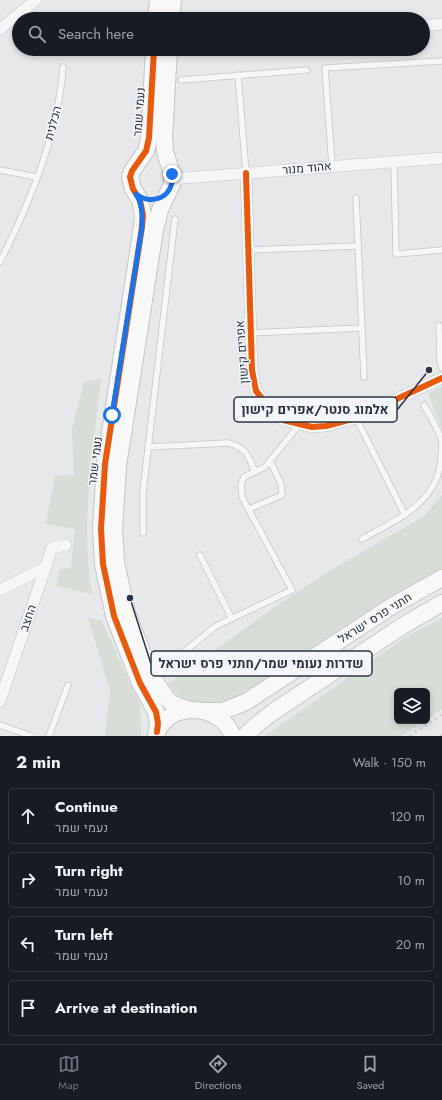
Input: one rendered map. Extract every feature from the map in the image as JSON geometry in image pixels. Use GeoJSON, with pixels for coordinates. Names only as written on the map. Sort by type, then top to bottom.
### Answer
{"type":"FeatureCollection","features":[{"type":"Feature","properties":{"kind":"street"},"geometry":{"type":"LineString","coordinates":[[21,12],[36,0]]}},
{"type":"Feature","properties":{"kind":"street"},"geometry":{"type":"LineString","coordinates":[[157,12],[158,0]]}},
{"type":"Feature","properties":{"kind":"street"},"geometry":{"type":"LineString","coordinates":[[172,12],[173,0]]}},
{"type":"Feature","properties":{"kind":"street"},"geometry":{"type":"LineString","coordinates":[[0,29],[12,19]]}},
{"type":"Feature","properties":{"kind":"street"},"geometry":{"type":"LineString","coordinates":[[430,25],[442,24]]}},
{"type":"Feature","properties":{"kind":"street","name":"נעמי שמר"},"geometry":{"type":"LineString","coordinates":[[154,56],[149,138],[146,151],[130,177],[131,183],[140,200],[142,227],[105,464],[101,529],[103,564],[114,616],[140,683],[156,712],[158,723],[156,734]]}},
{"type":"Feature","properties":{"kind":"street"},"geometry":{"type":"LineString","coordinates":[[136,194],[142,198],[155,200],[170,180],[164,138],[169,56]]}},
{"type":"Feature","properties":{"kind":"street","name":"אהוד מנור"},"geometry":{"type":"LineString","coordinates":[[170,180],[442,158]]}},
{"type":"Feature","properties":{"kind":"street"},"geometry":{"type":"LineString","coordinates":[[136,166],[141,161],[153,159],[160,160],[170,180]]}},
{"type":"Feature","properties":{"kind":"street","name":"אפרים קישון"},"geometry":{"type":"LineString","coordinates":[[246,173],[252,370],[256,391],[263,402],[283,420],[299,425],[326,426],[356,418],[442,378]]}},
{"type":"Feature","properties":{"kind":"street","name":"נעמי שמר"},"geometry":{"type":"LineString","coordinates":[[170,180],[155,230],[118,466],[114,529],[116,562],[127,612],[152,677],[170,701],[215,715],[224,722],[232,736]]}},
{"type":"Feature","properties":{"kind":"street","name":"החצב"},"geometry":{"type":"LineString","coordinates":[[0,701],[52,548],[66,545]]}},
{"type":"Feature","properties":{"kind":"street"},"geometry":{"type":"LineString","coordinates":[[0,590],[46,567]]}},
{"type":"Feature","properties":{"kind":"street","name":"חתני פרס ישראל"},"geometry":{"type":"LineString","coordinates":[[197,710],[223,711],[246,702],[392,606],[442,578]]}},
{"type":"Feature","properties":{"kind":"street","name":"חתני פרס ישראל"},"geometry":{"type":"LineString","coordinates":[[245,736],[255,726],[291,700],[404,625],[442,603]]}},
{"type":"Feature","properties":{"kind":"street"},"geometry":{"type":"LineString","coordinates":[[156,734],[165,721],[177,713],[197,710]]}},
{"type":"Feature","properties":{"kind":"lane"},"geometry":{"type":"LineString","coordinates":[[332,166],[324,68],[442,61]]}},
{"type":"Feature","properties":{"kind":"lane","name":"הכלנית"},"geometry":{"type":"LineString","coordinates":[[0,262],[15,233],[37,177],[56,115],[61,92],[63,67]]}},
{"type":"Feature","properties":{"kind":"lane"},"geometry":{"type":"LineString","coordinates":[[181,80],[306,70]]}},
{"type":"Feature","properties":{"kind":"lane"},"geometry":{"type":"LineString","coordinates":[[238,75],[246,173]]}},
{"type":"Feature","properties":{"kind":"lane"},"geometry":{"type":"LineString","coordinates":[[394,162],[396,254],[442,250]]}},
{"type":"Feature","properties":{"kind":"lane"},"geometry":{"type":"LineString","coordinates":[[0,170],[37,177]]}},
{"type":"Feature","properties":{"kind":"lane"},"geometry":{"type":"LineString","coordinates":[[356,198],[364,377]]}},
{"type":"Feature","properties":{"kind":"lane"},"geometry":{"type":"LineString","coordinates":[[143,533],[142,492],[175,219]]}},
{"type":"Feature","properties":{"kind":"lane"},"geometry":{"type":"LineString","coordinates":[[249,250],[358,246]]}},
{"type":"Feature","properties":{"kind":"lane"},"geometry":{"type":"LineString","coordinates":[[439,325],[440,361],[442,368]]}},
{"type":"Feature","properties":{"kind":"lane"},"geometry":{"type":"LineString","coordinates":[[250,333],[362,328]]}},
{"type":"Feature","properties":{"kind":"lane"},"geometry":{"type":"LineString","coordinates":[[362,539],[405,516],[425,499],[436,480],[441,464],[441,438],[424,405]]}},
{"type":"Feature","properties":{"kind":"lane"},"geometry":{"type":"LineString","coordinates":[[356,418],[405,516]]}},
{"type":"Feature","properties":{"kind":"lane"},"geometry":{"type":"LineString","coordinates":[[168,665],[216,626],[292,590],[242,497],[241,484],[244,477],[264,467],[270,461],[299,425]]}},
{"type":"Feature","properties":{"kind":"lane"},"geometry":{"type":"LineString","coordinates":[[148,447],[228,443],[239,446],[247,453],[255,472]]}},
{"type":"Feature","properties":{"kind":"lane"},"geometry":{"type":"LineString","coordinates":[[249,509],[282,494],[281,484],[270,461]]}},
{"type":"Feature","properties":{"kind":"lane"},"geometry":{"type":"LineString","coordinates":[[200,555],[232,619]]}},
{"type":"Feature","properties":{"kind":"lane"},"geometry":{"type":"LineString","coordinates":[[49,736],[68,685]]}},
{"type":"Feature","properties":{"kind":"lane"},"geometry":{"type":"LineString","coordinates":[[0,725],[32,736]]}},
{"type":"Feature","properties":{"kind":"shaded area"},"geometry":{"type":"Polygon","coordinates":[[[101,378],[91,459],[87,513],[87,540],[92,594],[56,586],[60,569],[71,568],[75,529],[46,524],[55,476],[74,475],[72,428],[84,383],[101,378]]]}},
{"type":"Feature","properties":{"kind":"shaded area"},"geometry":{"type":"Polygon","coordinates":[[[442,386],[442,430],[428,393],[442,386]]]}},
{"type":"Feature","properties":{"kind":"shaded area"},"geometry":{"type":"Polygon","coordinates":[[[442,495],[442,571],[363,614],[242,696],[219,702],[196,702],[181,697],[168,684],[279,604],[329,571],[423,517],[442,495]]]}},
{"type":"Feature","properties":{"kind":"shaded area"},"geometry":{"type":"Polygon","coordinates":[[[88,618],[101,620],[140,705],[141,736],[105,736],[110,690],[88,618]]]}},
{"type":"Feature","properties":{"kind":"shaded area"},"geometry":{"type":"Polygon","coordinates":[[[442,618],[442,709],[430,717],[430,688],[394,688],[394,724],[420,724],[402,736],[265,736],[406,637],[442,618]]]}},
{"type":"Feature","properties":{"kind":"railway"},"geometry":{"type":"LineString","coordinates":[[410,736],[442,714]]}},
{"type":"Feature","properties":{"kind":"cycle path"},"geometry":{"type":"LineString","coordinates":[[154,56],[149,138],[146,151],[132,171],[130,177],[133,189],[140,200],[143,215],[105,464],[101,529],[103,564],[114,616],[140,683],[156,712],[158,723],[157,732]]}},
{"type":"Feature","properties":{"kind":"cycle path"},"geometry":{"type":"LineString","coordinates":[[246,173],[252,370],[256,391],[273,412],[283,420],[312,427],[326,426],[356,418],[442,378]]}},
{"type":"Feature","properties":{"kind":"place","name":"אלמוג סנטר/אפרים קישון"},"geometry":{"type":"Point","coordinates":[429,370]}},
{"type":"Feature","properties":{"kind":"place","name":"שדרות נעומי שמר/חתני פרס ישראל"},"geometry":{"type":"Point","coordinates":[130,598]}},
{"type":"Feature","properties":{"kind":"route"},"geometry":{"type":"LineString","coordinates":[[112,415],[142,227],[140,200],[136,194],[148,200],[162,198],[170,189],[172,184],[172,174]]}}]}
